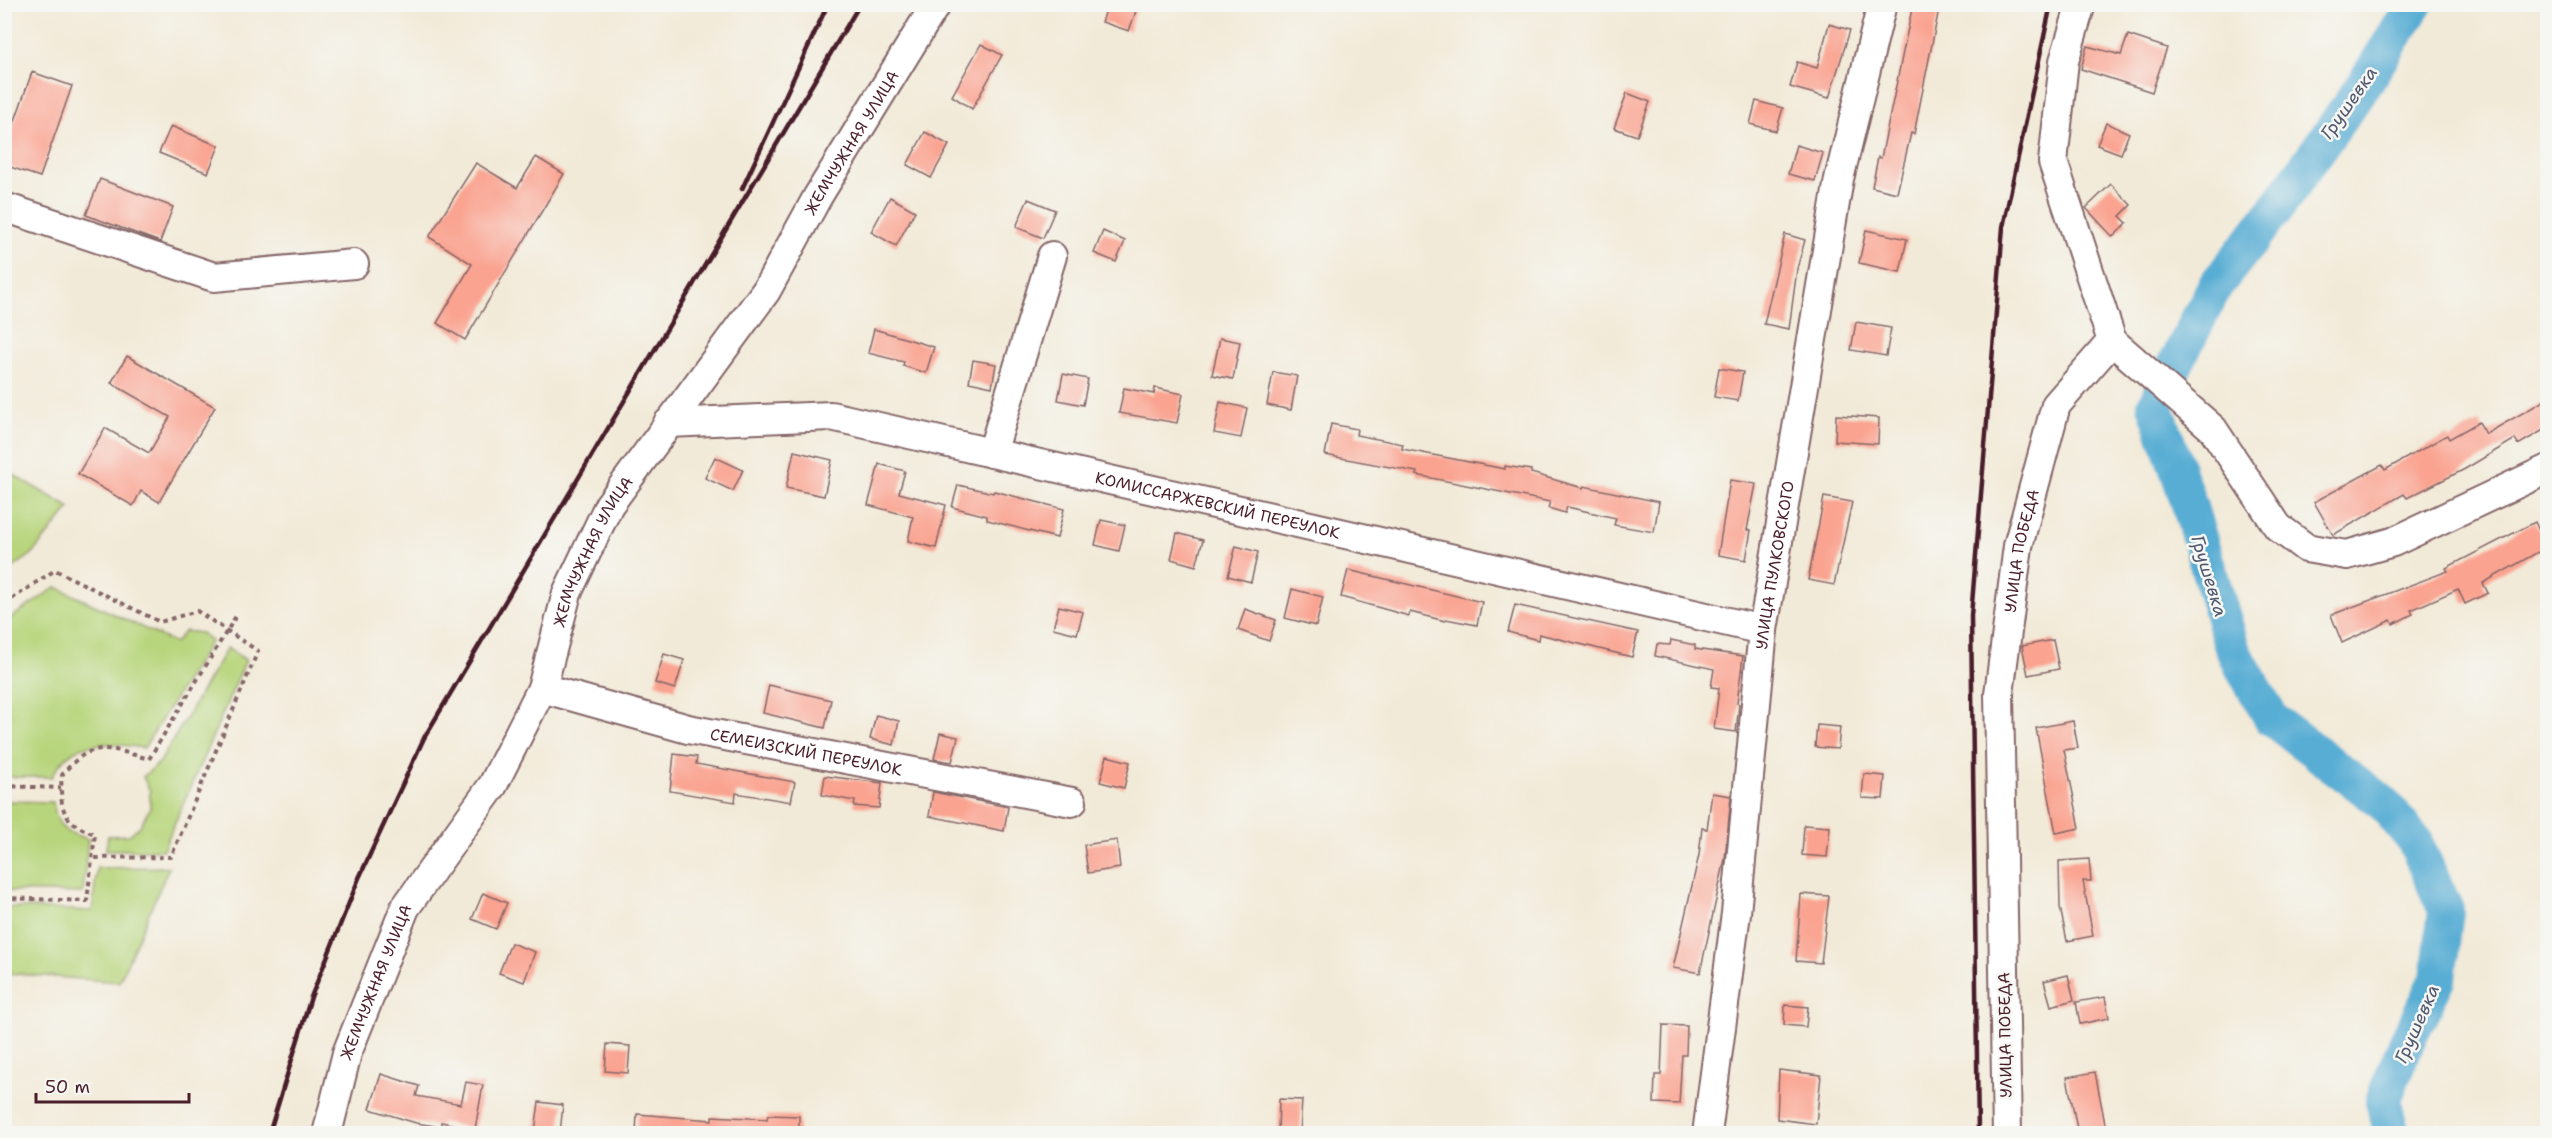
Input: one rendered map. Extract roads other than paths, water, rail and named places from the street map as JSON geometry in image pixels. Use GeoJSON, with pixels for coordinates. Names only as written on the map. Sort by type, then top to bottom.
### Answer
{"type":"FeatureCollection","features":[{"type":"Feature","properties":{"kind":"street","name":"ЖЕМЧУЖНАЯ УЛИЦА"},"geometry":{"type":"LineString","coordinates":[[327,1134],[347,1053],[405,908],[493,785],[542,688],[567,593],[609,505],[766,291],[818,196],[936,4]]}},
{"type":"Feature","properties":{"kind":"street","name":"УЛИЦА ПУЛКОВСКОГО"},"geometry":{"type":"LineString","coordinates":[[1707,1134],[1736,913],[1763,630],[1839,179],[1882,4]]}},
{"type":"Feature","properties":{"kind":"street"},"geometry":{"type":"LineString","coordinates":[[2081,4],[2064,61],[2053,162],[2112,340],[2213,429],[2278,527],[2306,548],[2347,555],[2393,542],[2547,469]]}},
{"type":"Feature","properties":{"kind":"street"},"geometry":{"type":"LineString","coordinates":[[4,207],[214,277],[354,264]]}},
{"type":"Feature","properties":{"kind":"street"},"geometry":{"type":"LineString","coordinates":[[992,453],[1052,256]]}},
{"type":"Feature","properties":{"kind":"street","name":"УЛИЦА ПОБЕДА"},"geometry":{"type":"LineString","coordinates":[[2007,1134],[2000,694],[2018,546],[2056,405],[2112,340]]}},
{"type":"Feature","properties":{"kind":"street","name":"КОМИССАРЖЕВСКИЙ ПЕРЕУЛОК"},"geometry":{"type":"LineString","coordinates":[[668,423],[831,416],[1763,630]]}},
{"type":"Feature","properties":{"kind":"street","name":"СЕМЕИЗСКИЙ ПЕРЕУЛОК"},"geometry":{"type":"LineString","coordinates":[[542,688],[688,729],[1072,802]]}},
{"type":"Feature","properties":{"kind":"waterway","name":"Грушевка"},"geometry":{"type":"LineString","coordinates":[[2392,1134],[2383,1101],[2406,1043],[2438,979],[2446,910],[2414,840],[2383,803],[2272,719],[2233,651],[2189,504],[2155,405],[2215,286],[2276,209],[2360,90],[2415,4]]}},
{"type":"Feature","properties":{"kind":"railway"},"geometry":{"type":"LineString","coordinates":[[742,189],[828,4]]}},
{"type":"Feature","properties":{"kind":"railway"},"geometry":{"type":"LineString","coordinates":[[269,1134],[311,997],[359,878],[424,738],[860,4]]}},
{"type":"Feature","properties":{"kind":"railway"},"geometry":{"type":"LineString","coordinates":[[1978,1134],[1971,616],[2003,227],[2051,4]]}}]}
